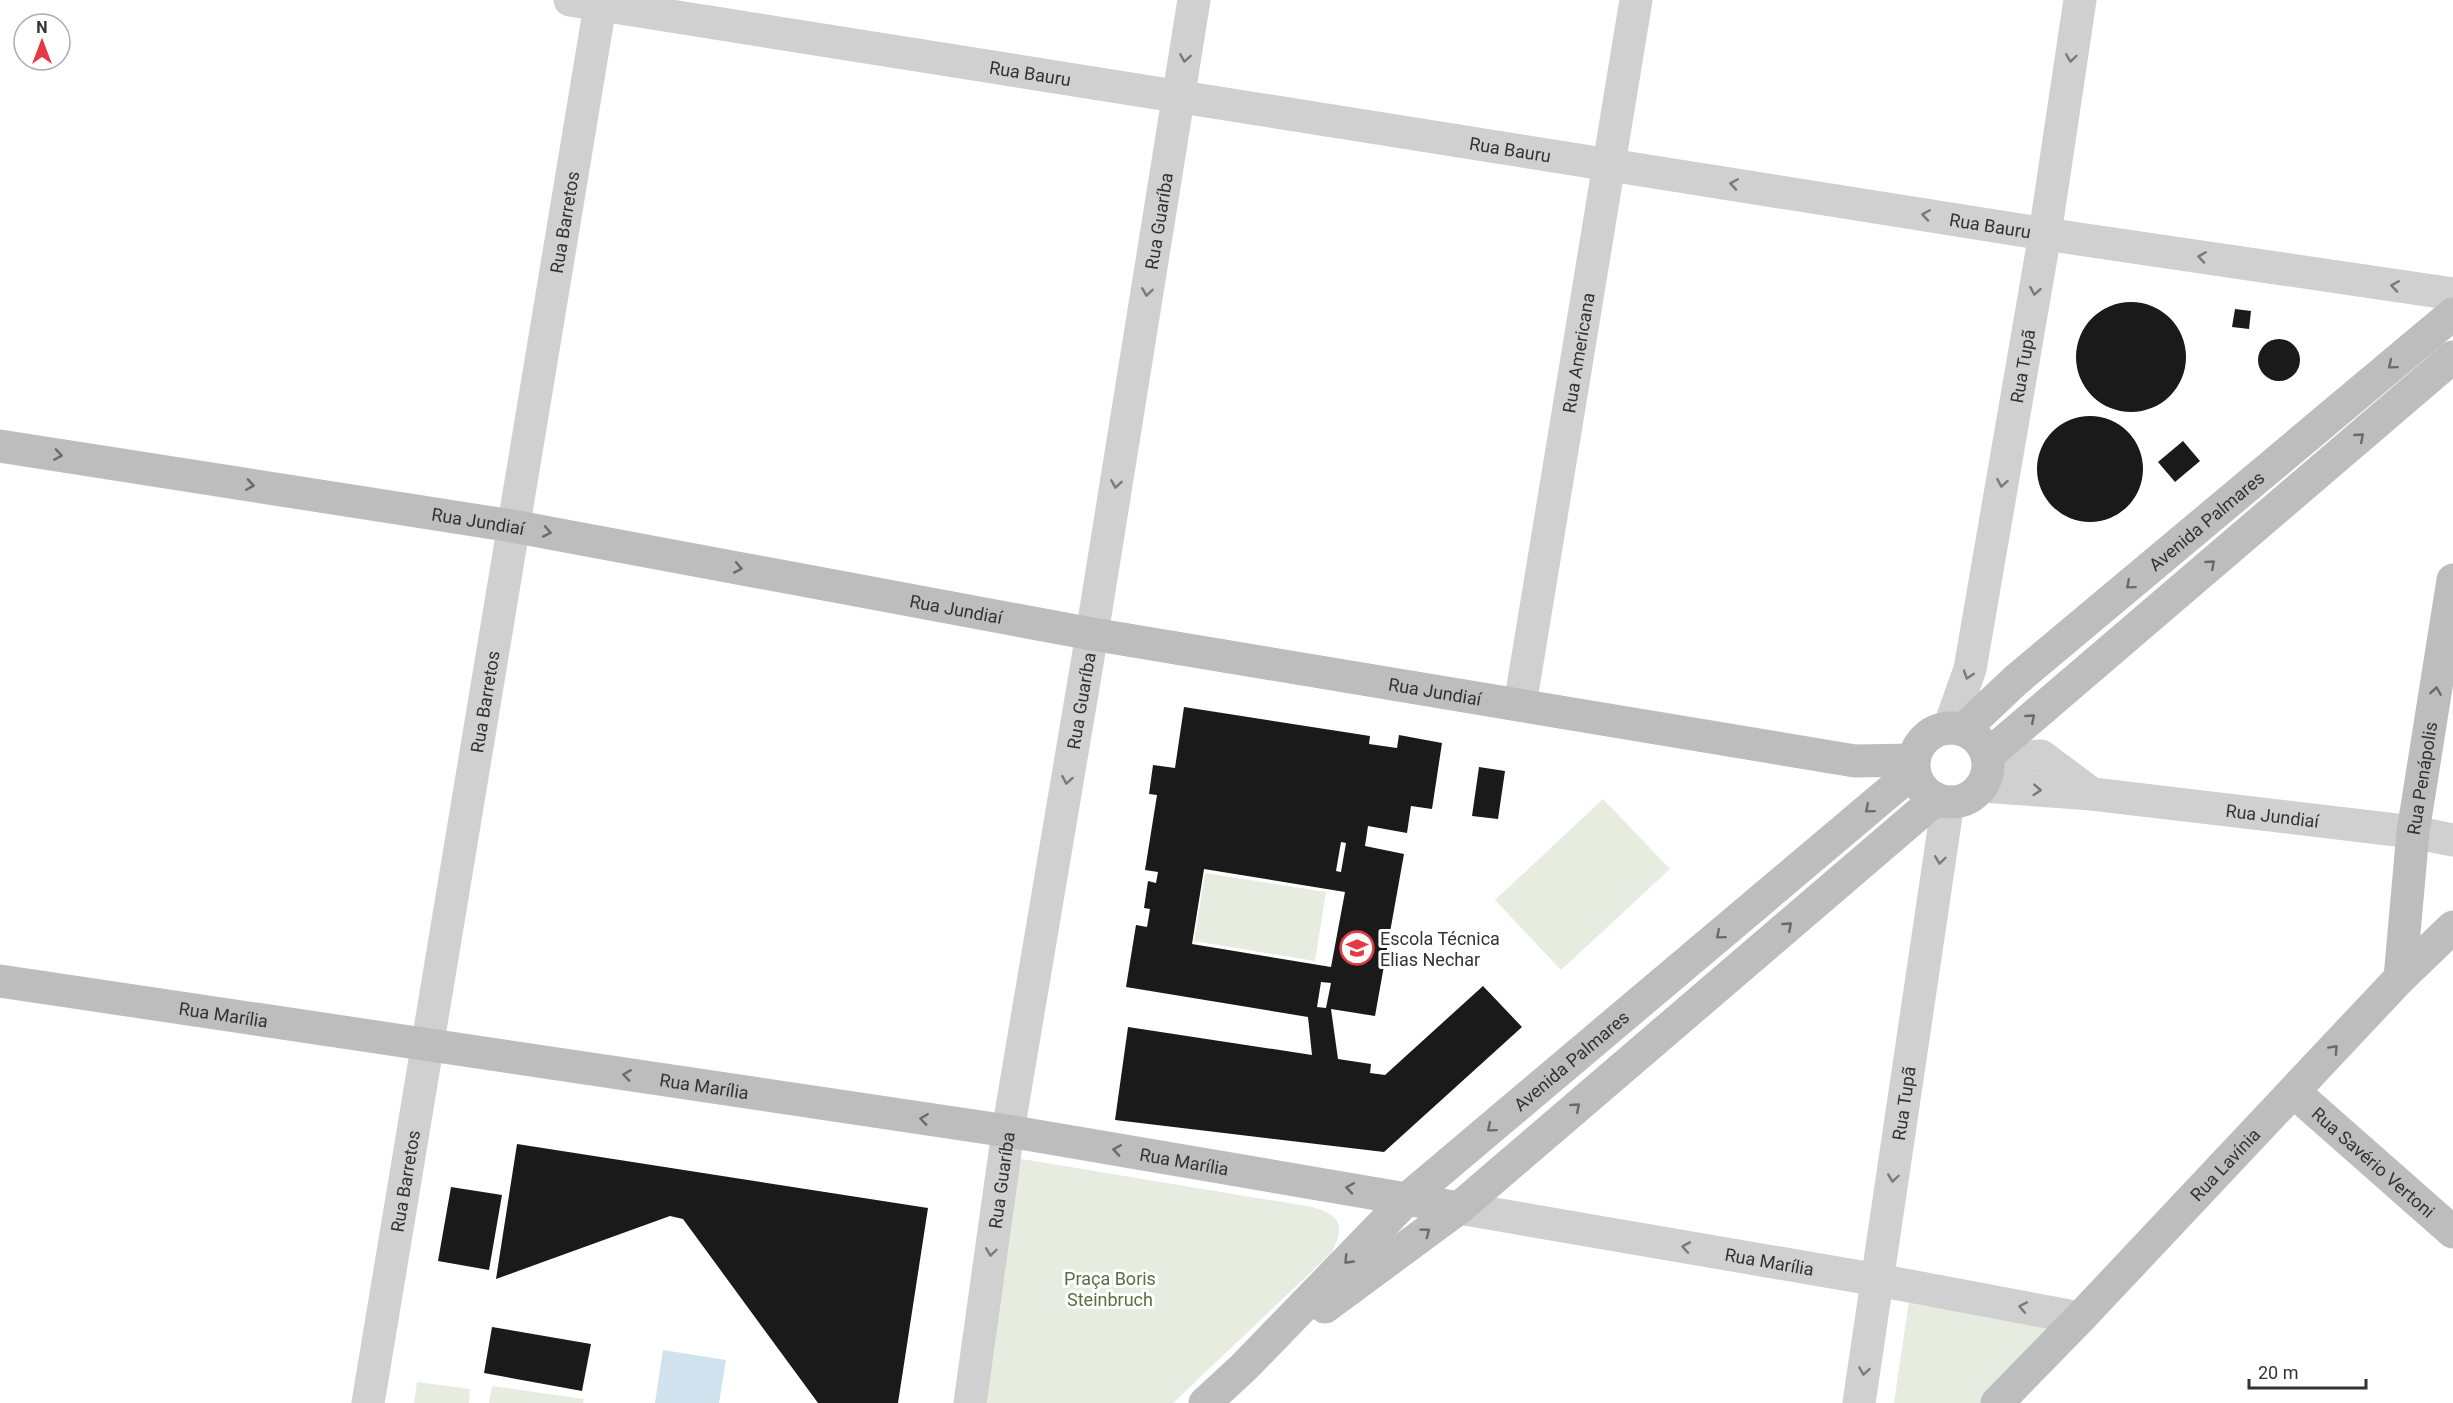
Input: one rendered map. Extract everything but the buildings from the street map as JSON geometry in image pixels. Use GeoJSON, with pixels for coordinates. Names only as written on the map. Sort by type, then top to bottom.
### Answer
{"type":"FeatureCollection","features":[{"type":"Feature","properties":{"kind":"main road","name":"Avenida Palmares"},"geometry":{"type":"LineString","coordinates":[[1956,729],[2453,314]]}},
{"type":"Feature","properties":{"kind":"main road","name":"Avenida Palmares"},"geometry":{"type":"LineString","coordinates":[[1986,767],[2453,357]]}},
{"type":"Feature","properties":{"kind":"main road","name":"Rua Jundiaí"},"geometry":{"type":"LineString","coordinates":[[0,446],[512,526],[1092,634],[1855,761],[1914,766]]}},
{"type":"Feature","properties":{"kind":"main road","name":"Rua Penápolis"},"geometry":{"type":"LineString","coordinates":[[2400,978],[2413,831],[2453,580]]}},
{"type":"Feature","properties":{"kind":"main road"},"geometry":{"type":"LineString","coordinates":[[1956,729],[1974,736],[1982,745],[1986,767],[1967,799],[1942,801],[1926,793],[1914,766],[1918,748],[1926,738],[1936,731],[1956,729]]}},
{"type":"Feature","properties":{"kind":"main road","name":"Avenida Palmares"},"geometry":{"type":"LineString","coordinates":[[1205,1403],[1244,1367],[1408,1198],[1914,766]]}},
{"type":"Feature","properties":{"kind":"main road","name":"Avenida Palmares"},"geometry":{"type":"LineString","coordinates":[[1244,1367],[1459,1208],[1942,801]]}},
{"type":"Feature","properties":{"kind":"main road","name":"Rua Lavínia"},"geometry":{"type":"LineString","coordinates":[[1997,1403],[2400,978],[2453,927]]}},
{"type":"Feature","properties":{"kind":"main road","name":"Rua Marília"},"geometry":{"type":"LineString","coordinates":[[0,981],[1008,1131],[1459,1208]]}},
{"type":"Feature","properties":{"kind":"main road","name":"Rua Savério Vertoni"},"geometry":{"type":"LineString","coordinates":[[2294,1092],[2453,1232]]}},
{"type":"Feature","properties":{"kind":"street","name":"Rua Guaríba"},"geometry":{"type":"LineString","coordinates":[[970,1403],[1008,1131],[1092,634],[1194,0]]}},
{"type":"Feature","properties":{"kind":"street","name":"Rua Americana"},"geometry":{"type":"LineString","coordinates":[[1520,705],[1636,0]]}},
{"type":"Feature","properties":{"kind":"street","name":"Rua Tupã"},"geometry":{"type":"LineString","coordinates":[[1956,729],[1970,669],[2045,234],[2080,0]]}},
{"type":"Feature","properties":{"kind":"street","name":"Rua Bauru"},"geometry":{"type":"LineString","coordinates":[[590,2],[1178,98],[2045,234],[2453,294]]}},
{"type":"Feature","properties":{"kind":"street","name":"Rua Barretos"},"geometry":{"type":"LineString","coordinates":[[368,1403],[512,526],[590,2]]}},
{"type":"Feature","properties":{"kind":"street","name":"Rua Jundiaí"},"geometry":{"type":"LineString","coordinates":[[1986,767],[2092,794],[2413,831],[2453,840]]}},
{"type":"Feature","properties":{"kind":"street","name":"Rua Tupã"},"geometry":{"type":"LineString","coordinates":[[1859,1403],[1878,1280],[1942,801]]}},
{"type":"Feature","properties":{"kind":"street","name":"Rua Marília"},"geometry":{"type":"LineString","coordinates":[[1459,1208],[1878,1280],[2080,1318]]}},
{"type":"Feature","properties":{"kind":"green space"},"geometry":{"type":"Polygon","coordinates":[[[1603,799],[1670,869],[1561,970],[1495,900],[1603,799]]]}},
{"type":"Feature","properties":{"kind":"green space"},"geometry":{"type":"Polygon","coordinates":[[[1205,873],[1326,892],[1315,961],[1194,941],[1205,873]]]}},
{"type":"Feature","properties":{"kind":"green space","name":"Praça Boris Steinbruch"},"geometry":{"type":"Polygon","coordinates":[[[1022,1159],[1312,1207],[1329,1214],[1338,1222],[1336,1243],[1332,1252],[1173,1403],[984,1403],[1013,1166],[1022,1159]]]}},
{"type":"Feature","properties":{"kind":"green space"},"geometry":{"type":"Polygon","coordinates":[[[1910,1294],[2061,1325],[1981,1403],[1894,1403],[1910,1294]]]}},
{"type":"Feature","properties":{"kind":"green space"},"geometry":{"type":"Polygon","coordinates":[[[417,1382],[470,1389],[469,1403],[414,1403],[417,1382]]]}},
{"type":"Feature","properties":{"kind":"green space"},"geometry":{"type":"Polygon","coordinates":[[[492,1386],[584,1399],[583,1403],[489,1403],[492,1386]]]}},
{"type":"Feature","properties":{"kind":"water"},"geometry":{"type":"Polygon","coordinates":[[[663,1350],[726,1360],[719,1403],[655,1403],[663,1350]]]}},
{"type":"Feature","properties":{"kind":"place","name":"Escola Técnica Elias Nechar"},"geometry":{"type":"Point","coordinates":[1357,948]}}]}
